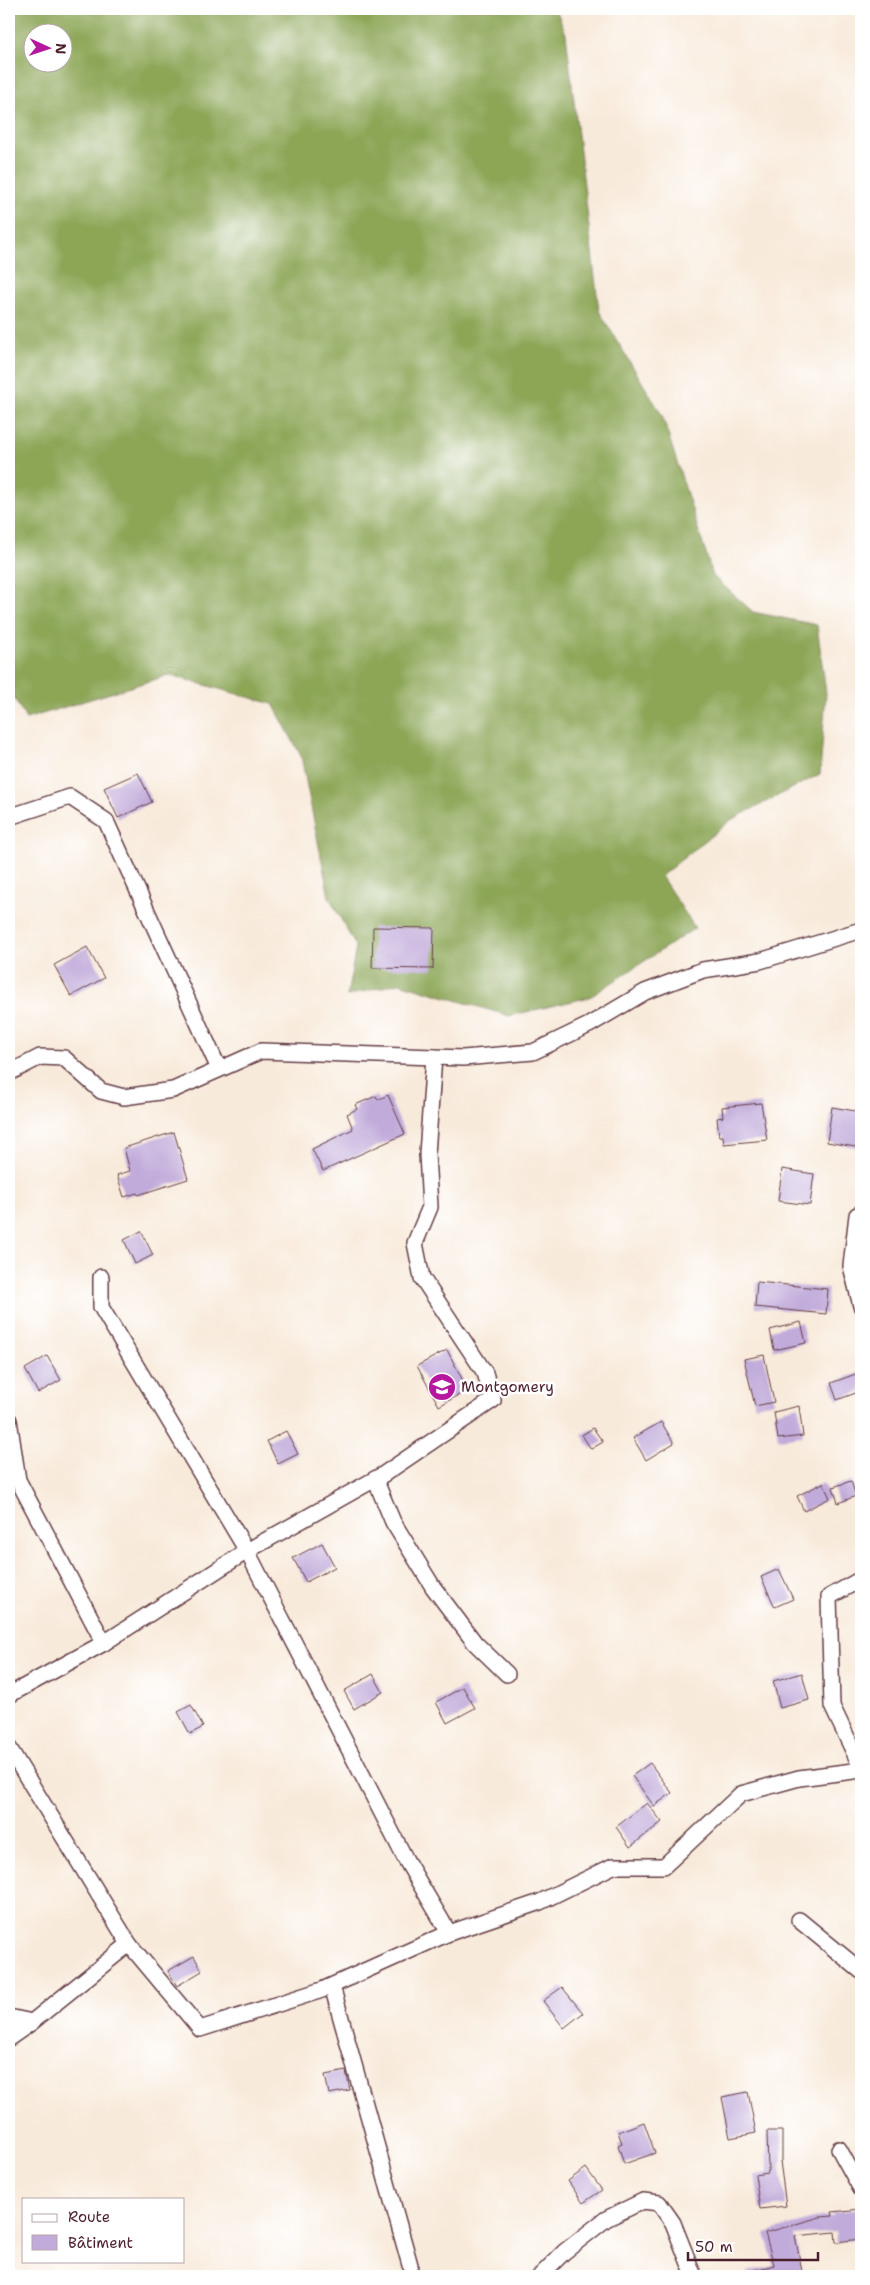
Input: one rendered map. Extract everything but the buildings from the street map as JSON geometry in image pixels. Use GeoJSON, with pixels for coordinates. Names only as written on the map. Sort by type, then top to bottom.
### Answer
{"type":"FeatureCollection","features":[{"type":"Feature","properties":{"kind":"street"},"geometry":{"type":"LineString","coordinates":[[9,817],[70,797],[106,821],[219,1070]]}},
{"type":"Feature","properties":{"kind":"street"},"geometry":{"type":"LineString","coordinates":[[9,1073],[40,1057],[64,1058],[101,1091],[124,1097],[172,1090],[261,1051],[463,1058],[533,1052],[589,1025],[645,992],[703,970],[760,961],[861,930]]}},
{"type":"Feature","properties":{"kind":"street"},"geometry":{"type":"LineString","coordinates":[[9,1695],[104,1643],[246,1552],[375,1479],[493,1400],[485,1373],[422,1278],[415,1243],[430,1207],[427,1154],[434,1057]]}},
{"type":"Feature","properties":{"kind":"street"},"geometry":{"type":"LineString","coordinates":[[861,1215],[857,1214],[851,1266],[861,1306]]}},
{"type":"Feature","properties":{"kind":"street"},"geometry":{"type":"LineString","coordinates":[[101,1277],[101,1307],[246,1552],[406,1860],[449,1933]]}},
{"type":"Feature","properties":{"kind":"street"},"geometry":{"type":"LineString","coordinates":[[9,1420],[18,1480],[104,1643]]}},
{"type":"Feature","properties":{"kind":"street"},"geometry":{"type":"LineString","coordinates":[[375,1479],[393,1522],[433,1587],[475,1643],[507,1674]]}},
{"type":"Feature","properties":{"kind":"street"},"geometry":{"type":"LineString","coordinates":[[9,1748],[129,1944],[200,2029],[332,1986],[449,1933],[540,1902],[613,1866],[664,1866],[741,1794],[799,1778],[861,1769],[832,1706],[830,1597],[861,1579]]}},
{"type":"Feature","properties":{"kind":"street"},"geometry":{"type":"LineString","coordinates":[[799,1920],[861,1971]]}},
{"type":"Feature","properties":{"kind":"street"},"geometry":{"type":"LineString","coordinates":[[9,2038],[32,2022],[129,1944]]}},
{"type":"Feature","properties":{"kind":"street"},"geometry":{"type":"LineString","coordinates":[[332,1986],[410,2265]]}},
{"type":"Feature","properties":{"kind":"street"},"geometry":{"type":"LineString","coordinates":[[9,2017],[32,2022]]}},
{"type":"Feature","properties":{"kind":"street"},"geometry":{"type":"LineString","coordinates":[[839,2149],[861,2189]]}},
{"type":"Feature","properties":{"kind":"street"},"geometry":{"type":"LineString","coordinates":[[540,2276],[564,2252],[606,2219],[643,2201],[659,2203],[673,2223],[694,2276]]}},
{"type":"Feature","properties":{"kind":"green space"},"geometry":{"type":"Polygon","coordinates":[[[9,9],[556,9],[566,34],[599,311],[662,415],[713,576],[753,612],[817,625],[826,693],[820,774],[731,820],[661,876],[695,928],[590,997],[509,1016],[399,983],[347,996],[356,947],[329,897],[301,756],[273,704],[169,675],[26,719],[9,689],[9,9]]]}},
{"type":"Feature","properties":{"kind":"place","name":"Montgomery"},"geometry":{"type":"Point","coordinates":[442,1387]}}]}
